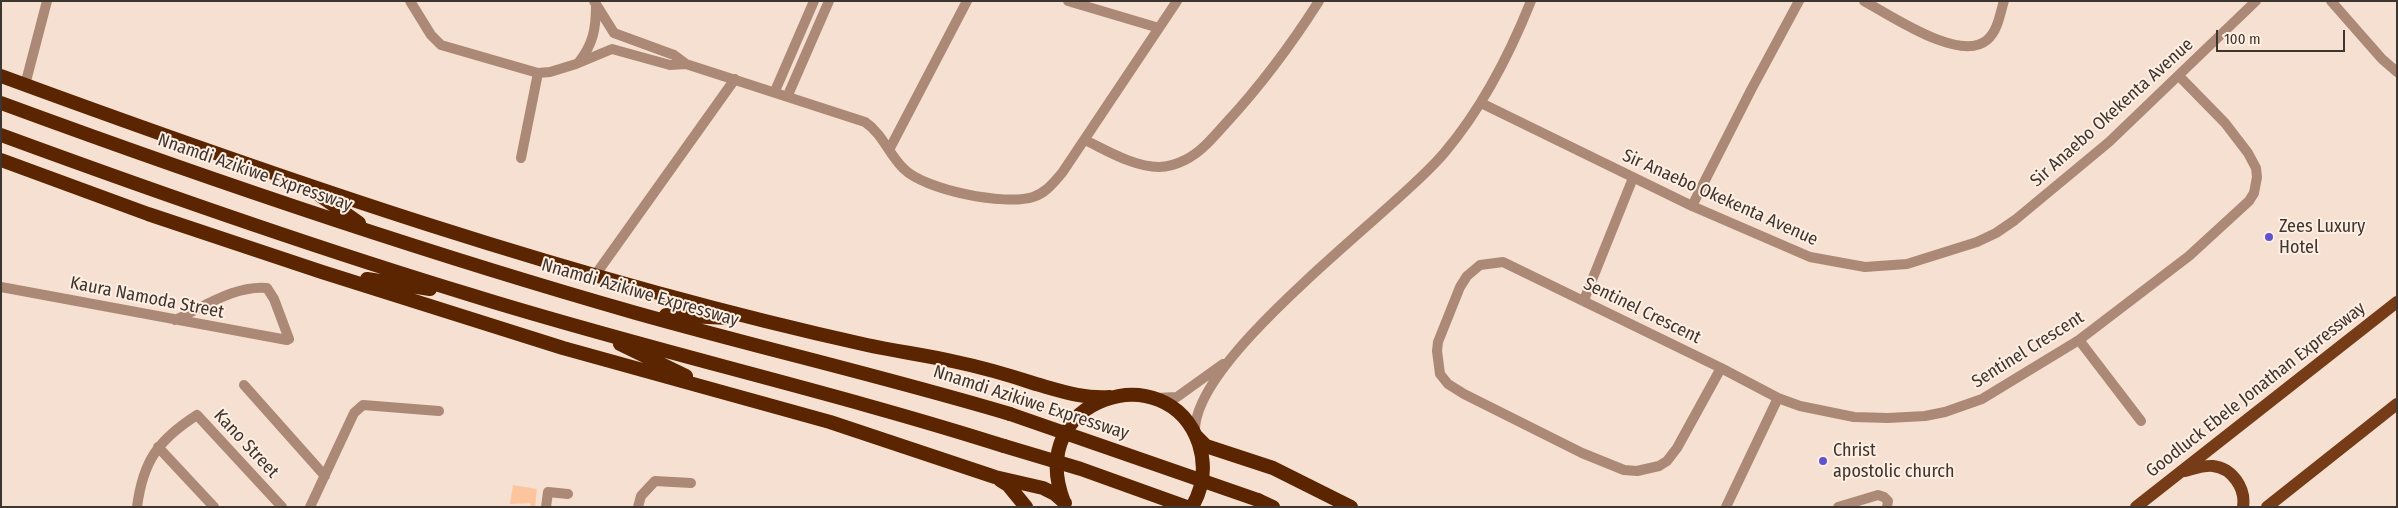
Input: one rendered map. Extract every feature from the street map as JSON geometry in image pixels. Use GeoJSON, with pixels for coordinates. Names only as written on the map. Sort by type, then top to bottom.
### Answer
{"type":"FeatureCollection","features":[{"type":"Feature","properties":{"kind":"highway","name":"Nnamdi Azikiwe Expressway"},"geometry":{"type":"LineString","coordinates":[[1,76],[167,138],[395,214],[755,319],[868,345],[976,366],[1085,398],[1131,394],[1152,398]]}},
{"type":"Feature","properties":{"kind":"highway","name":"Nnamdi Azikiwe Expressway"},"geometry":{"type":"LineString","coordinates":[[1,103],[161,162],[372,232],[637,314],[922,387],[1010,414],[1258,500],[1273,507]]}},
{"type":"Feature","properties":{"kind":"highway"},"geometry":{"type":"LineString","coordinates":[[1,135],[149,189],[471,296],[910,416],[1081,469],[1187,507]]}},
{"type":"Feature","properties":{"kind":"highway"},"geometry":{"type":"LineString","coordinates":[[1,160],[148,214],[322,272],[563,348],[862,432],[995,477],[1043,488],[1055,494],[1066,505]]}},
{"type":"Feature","properties":{"kind":"highway"},"geometry":{"type":"LineString","coordinates":[[302,182],[372,232]]}},
{"type":"Feature","properties":{"kind":"highway"},"geometry":{"type":"LineString","coordinates":[[322,272],[471,296]]}},
{"type":"Feature","properties":{"kind":"highway"},"geometry":{"type":"LineString","coordinates":[[637,314],[755,319]]}},
{"type":"Feature","properties":{"kind":"highway"},"geometry":{"type":"LineString","coordinates":[[593,330],[715,390]]}},
{"type":"Feature","properties":{"kind":"highway"},"geometry":{"type":"LineString","coordinates":[[1066,505],[1058,486],[1056,467],[1058,448],[1066,431],[1078,416],[1092,404],[1110,397]]}},
{"type":"Feature","properties":{"kind":"highway"},"geometry":{"type":"LineString","coordinates":[[1152,398],[1169,406],[1184,418],[1206,446],[1273,468],[1351,507]]}},
{"type":"Feature","properties":{"kind":"highway"},"geometry":{"type":"LineString","coordinates":[[1192,507],[1202,484],[1203,468],[1196,435]]}},
{"type":"Feature","properties":{"kind":"highway"},"geometry":{"type":"LineString","coordinates":[[995,477],[1008,485],[1026,507]]}},
{"type":"Feature","properties":{"kind":"main road","name":"Goodluck Ebele Jonathan Expressway"},"geometry":{"type":"LineString","coordinates":[[2136,507],[2397,302]]}},
{"type":"Feature","properties":{"kind":"main road"},"geometry":{"type":"LineString","coordinates":[[2268,507],[2397,404]]}},
{"type":"Feature","properties":{"kind":"main road"},"geometry":{"type":"LineString","coordinates":[[2181,472],[2213,466],[2227,472],[2240,485],[2243,492],[2243,507]]}},
{"type":"Feature","properties":{"kind":"street"},"geometry":{"type":"LineString","coordinates":[[25,85],[48,1]]}},
{"type":"Feature","properties":{"kind":"street"},"geometry":{"type":"LineString","coordinates":[[410,1],[431,35],[442,45],[538,73],[550,72],[618,49],[670,65],[686,64]]}},
{"type":"Feature","properties":{"kind":"street"},"geometry":{"type":"LineString","coordinates":[[775,91],[814,1]]}},
{"type":"Feature","properties":{"kind":"street"},"geometry":{"type":"LineString","coordinates":[[788,95],[829,1]]}},
{"type":"Feature","properties":{"kind":"street"},"geometry":{"type":"LineString","coordinates":[[889,150],[967,1]]}},
{"type":"Feature","properties":{"kind":"street"},"geometry":{"type":"LineString","coordinates":[[1068,1],[1159,28]]}},
{"type":"Feature","properties":{"kind":"street"},"geometry":{"type":"LineString","coordinates":[[595,3],[614,33],[674,55],[686,64],[788,95],[865,122],[873,127],[904,169],[924,181],[960,193],[1014,201],[1035,197],[1044,192],[1062,173],[1177,1]]}},
{"type":"Feature","properties":{"kind":"street"},"geometry":{"type":"LineString","coordinates":[[1085,140],[1137,164],[1168,166],[1186,160],[1213,137],[1258,88],[1296,37],[1319,1]]}},
{"type":"Feature","properties":{"kind":"street"},"geometry":{"type":"LineString","coordinates":[[1152,398],[1177,397],[1228,360],[1329,258],[1427,172],[1482,103],[1506,61],[1531,1]]}},
{"type":"Feature","properties":{"kind":"street"},"geometry":{"type":"LineString","coordinates":[[1692,206],[1799,1]]}},
{"type":"Feature","properties":{"kind":"street"},"geometry":{"type":"LineString","coordinates":[[1864,1],[1945,43],[1961,47],[1977,46],[1988,40],[1995,30],[2004,1]]}},
{"type":"Feature","properties":{"kind":"street","name":"Sir Anaebo Okekenta Avenue"},"geometry":{"type":"LineString","coordinates":[[1482,103],[1692,206],[1810,257],[1828,262],[1865,267],[1886,266],[1929,259],[1977,242],[2015,220],[2110,142],[2256,1]]}},
{"type":"Feature","properties":{"kind":"street"},"geometry":{"type":"LineString","coordinates":[[2331,1],[2382,59],[2397,72]]}},
{"type":"Feature","properties":{"kind":"street"},"geometry":{"type":"LineString","coordinates":[[576,64],[590,48],[596,28],[595,3]]}},
{"type":"Feature","properties":{"kind":"street"},"geometry":{"type":"LineString","coordinates":[[521,158],[538,73]]}},
{"type":"Feature","properties":{"kind":"street","name":"Sentinel Crescent"},"geometry":{"type":"LineString","coordinates":[[1721,368],[1677,448],[1667,461],[1659,466],[1637,471],[1624,470],[1604,462],[1464,394],[1448,384],[1440,374],[1437,351],[1438,342],[1460,287],[1467,276],[1480,265],[1494,263],[1510,264],[1721,368],[1778,398],[1826,413],[1854,417],[1898,418],[1925,416],[1945,412],[1982,399],[2079,340],[2189,256],[2238,212],[2254,193],[2257,177],[2256,168],[2248,153],[2225,123],[2180,76]]}},
{"type":"Feature","properties":{"kind":"street"},"geometry":{"type":"LineString","coordinates":[[596,274],[735,79]]}},
{"type":"Feature","properties":{"kind":"street"},"geometry":{"type":"LineString","coordinates":[[1584,300],[1633,178]]}},
{"type":"Feature","properties":{"kind":"street","name":"Kaura Namoda Street"},"geometry":{"type":"LineString","coordinates":[[1,287],[175,320],[287,340],[289,336],[267,288],[254,287],[228,295],[175,320]]}},
{"type":"Feature","properties":{"kind":"street"},"geometry":{"type":"LineString","coordinates":[[2079,340],[2141,421]]}},
{"type":"Feature","properties":{"kind":"street"},"geometry":{"type":"LineString","coordinates":[[1196,435],[1194,422],[1199,405],[1228,360]]}},
{"type":"Feature","properties":{"kind":"street"},"geometry":{"type":"LineString","coordinates":[[244,385],[325,476]]}},
{"type":"Feature","properties":{"kind":"street"},"geometry":{"type":"LineString","coordinates":[[1726,507],[1778,398]]}},
{"type":"Feature","properties":{"kind":"street"},"geometry":{"type":"LineString","coordinates":[[310,507],[354,413],[363,405],[439,410]]}},
{"type":"Feature","properties":{"kind":"street","name":"Kano Street"},"geometry":{"type":"LineString","coordinates":[[158,446],[197,415],[282,507]]}},
{"type":"Feature","properties":{"kind":"street"},"geometry":{"type":"LineString","coordinates":[[136,507],[148,462],[158,446],[214,507]]}},
{"type":"Feature","properties":{"kind":"street"},"geometry":{"type":"LineString","coordinates":[[638,507],[641,496],[655,481],[691,483]]}},
{"type":"Feature","properties":{"kind":"street"},"geometry":{"type":"LineString","coordinates":[[546,507],[548,492],[568,494]]}},
{"type":"Feature","properties":{"kind":"street"},"geometry":{"type":"LineString","coordinates":[[1838,507],[1878,496],[1884,497],[1888,501],[1887,507]]}},
{"type":"Feature","properties":{"kind":"shaded area"},"geometry":{"type":"Polygon","coordinates":[[[513,485],[537,489],[535,507],[531,507],[530,503],[510,504],[513,485]]]}},
{"type":"Feature","properties":{"kind":"place","name":"Zees Luxury Hotel"},"geometry":{"type":"Point","coordinates":[2269,237]}},
{"type":"Feature","properties":{"kind":"place","name":"Christ apostolic church"},"geometry":{"type":"Point","coordinates":[1823,461]}}]}
